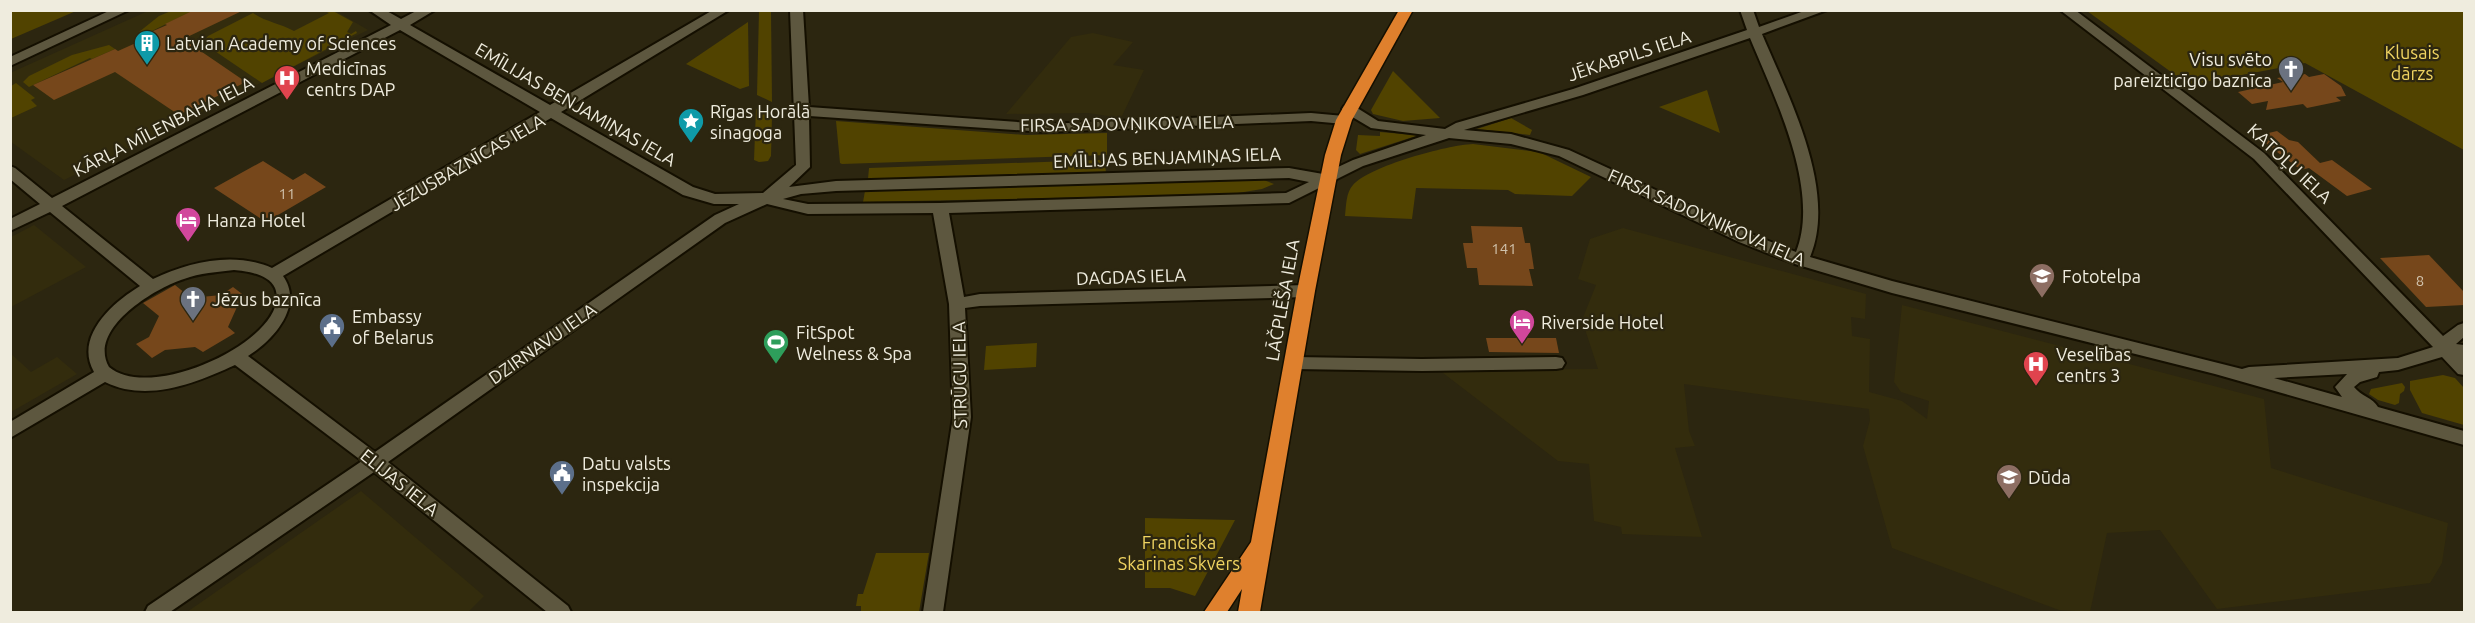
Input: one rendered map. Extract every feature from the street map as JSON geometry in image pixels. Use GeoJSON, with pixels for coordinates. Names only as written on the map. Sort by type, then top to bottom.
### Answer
{"type":"FeatureCollection","features":[{"type":"Feature","properties":{"kind":"highway","name":"LĀČPLĒŠA IELA"},"geometry":{"type":"LineString","coordinates":[[1249,612],[1327,180],[1347,114],[1406,10]]}},
{"type":"Feature","properties":{"kind":"highway"},"geometry":{"type":"LineString","coordinates":[[1215,612],[1262,542]]}},
{"type":"Feature","properties":{"kind":"street"},"geometry":{"type":"LineString","coordinates":[[10,62],[123,10]]}},
{"type":"Feature","properties":{"kind":"street","name":"EMĪLIJAS BENJAMIŅAS IELA"},"geometry":{"type":"LineString","coordinates":[[375,10],[695,195],[727,200],[767,198],[801,189],[836,186],[1289,173],[1327,180]]}},
{"type":"Feature","properties":{"kind":"street","name":"KĀRĻA MĪLENBAHA IELA"},"geometry":{"type":"LineString","coordinates":[[10,226],[429,10]]}},
{"type":"Feature","properties":{"kind":"street","name":"JĒZUSBAZNĪCAS IELA"},"geometry":{"type":"LineString","coordinates":[[273,275],[723,10]]}},
{"type":"Feature","properties":{"kind":"street","name":"DZIRNAVU IELA"},"geometry":{"type":"LineString","coordinates":[[154,612],[374,462],[720,219],[767,198],[803,167],[796,10]]}},
{"type":"Feature","properties":{"kind":"street"},"geometry":{"type":"LineString","coordinates":[[1746,10],[1754,34],[1769,65],[1803,168],[1810,218],[1809,238],[1801,260]]}},
{"type":"Feature","properties":{"kind":"street","name":"JĒKABPILS IELA"},"geometry":{"type":"LineString","coordinates":[[1448,133],[1461,126],[1578,92],[1821,10]]}},
{"type":"Feature","properties":{"kind":"street","name":"KATOĻU IELA"},"geometry":{"type":"LineString","coordinates":[[2066,10],[2259,156],[2464,369]]}},
{"type":"Feature","properties":{"kind":"street","name":"FIRSA SADOVŅIKOVA IELA"},"geometry":{"type":"LineString","coordinates":[[802,111],[1045,128],[1347,114]]}},
{"type":"Feature","properties":{"kind":"street"},"geometry":{"type":"LineString","coordinates":[[1347,114],[1376,125],[1448,133]]}},
{"type":"Feature","properties":{"kind":"street","name":"FIRSA SADOVŅIKOVA IELA"},"geometry":{"type":"LineString","coordinates":[[1327,180],[1358,163],[1448,133],[1511,138],[1564,153],[1745,238],[1801,260],[1892,287],[2233,373],[2322,400],[2377,412],[2464,438]]}},
{"type":"Feature","properties":{"kind":"street"},"geometry":{"type":"LineString","coordinates":[[10,171],[152,287]]}},
{"type":"Feature","properties":{"kind":"street","name":"EMĪLIJAS BENJAMIŅAS IELA"},"geometry":{"type":"LineString","coordinates":[[767,198],[778,203],[808,209],[940,208],[1289,198],[1327,180]]}},
{"type":"Feature","properties":{"kind":"street","name":"STRŪGU IELA"},"geometry":{"type":"LineString","coordinates":[[933,612],[962,417],[957,304],[940,208]]}},
{"type":"Feature","properties":{"kind":"street"},"geometry":{"type":"LineString","coordinates":[[207,267],[256,267],[273,275],[282,287],[283,303],[275,321],[259,340],[236,356],[201,374],[177,381],[148,385],[123,383],[105,374],[96,360],[97,342],[108,323],[126,304],[152,287],[179,275],[207,267]]}},
{"type":"Feature","properties":{"kind":"street","name":"DAGDAS IELA"},"geometry":{"type":"LineString","coordinates":[[957,304],[980,300],[1306,291]]}},
{"type":"Feature","properties":{"kind":"street"},"geometry":{"type":"LineString","coordinates":[[2464,329],[2450,338],[2445,350],[2464,351]]}},
{"type":"Feature","properties":{"kind":"street","name":"FIRSA SADOVŅIKOVA IELA"},"geometry":{"type":"LineString","coordinates":[[2233,373],[2288,373],[2398,364],[2445,350]]}},
{"type":"Feature","properties":{"kind":"street","name":"ELIJAS IELA"},"geometry":{"type":"LineString","coordinates":[[236,356],[374,462],[561,612]]}},
{"type":"Feature","properties":{"kind":"street"},"geometry":{"type":"LineString","coordinates":[[1294,363],[1422,365],[1556,363]]}},
{"type":"Feature","properties":{"kind":"street"},"geometry":{"type":"LineString","coordinates":[[2377,412],[2353,398],[2344,387],[2354,377],[2398,364]]}},
{"type":"Feature","properties":{"kind":"street"},"geometry":{"type":"LineString","coordinates":[[10,431],[105,374]]}},
{"type":"Feature","properties":{"kind":"shaded area"},"geometry":{"type":"Polygon","coordinates":[[[148,11],[336,11],[368,30],[64,180],[11,142],[10,73],[148,11]]]}},
{"type":"Feature","properties":{"kind":"shaded area"},"geometry":{"type":"Polygon","coordinates":[[[1093,33],[1133,42],[1113,65],[1144,70],[1121,118],[1088,113],[1006,114],[1071,37],[1093,33]]]}},
{"type":"Feature","properties":{"kind":"shaded area"},"geometry":{"type":"Polygon","coordinates":[[[34,225],[86,267],[11,307],[11,237],[34,225]]]}},
{"type":"Feature","properties":{"kind":"shaded area"},"geometry":{"type":"Polygon","coordinates":[[[1623,228],[1866,294],[1865,319],[1851,317],[1852,336],[1870,339],[1869,392],[1902,401],[1927,419],[1929,401],[1901,392],[1894,382],[1902,305],[2264,399],[2271,468],[2448,523],[2442,563],[2430,583],[2217,609],[2160,530],[2107,533],[2090,612],[2059,610],[1892,548],[1863,446],[1870,420],[1869,409],[1684,384],[1689,431],[1695,446],[1675,448],[1702,537],[1622,534],[1621,527],[1594,521],[1589,464],[1558,461],[1442,370],[1598,369],[1582,320],[1596,285],[1578,279],[1590,239],[1623,228]]]}},
{"type":"Feature","properties":{"kind":"shaded area"},"geometry":{"type":"Polygon","coordinates":[[[10,353],[31,372],[57,357],[77,374],[11,412],[10,353]]]}},
{"type":"Feature","properties":{"kind":"shaded area"},"geometry":{"type":"Polygon","coordinates":[[[361,491],[484,596],[468,612],[187,612],[361,491]]]}},
{"type":"Feature","properties":{"kind":"green space"},"geometry":{"type":"Polygon","coordinates":[[[11,10],[76,10],[76,11],[11,39],[11,10]]]}},
{"type":"Feature","properties":{"kind":"green space"},"geometry":{"type":"Polygon","coordinates":[[[171,11],[192,11],[144,35],[139,32],[159,16],[171,11]]]}},
{"type":"Feature","properties":{"kind":"green space"},"geometry":{"type":"Polygon","coordinates":[[[325,11],[333,11],[353,22],[347,32],[351,34],[356,31],[357,33],[262,83],[203,43],[208,36],[253,13],[294,31],[329,13],[325,11]]]}},
{"type":"Feature","properties":{"kind":"green space"},"geometry":{"type":"Polygon","coordinates":[[[759,11],[771,12],[772,102],[757,95],[759,11]]]}},
{"type":"Feature","properties":{"kind":"green space","name":"Klusais dārzs"},"geometry":{"type":"Polygon","coordinates":[[[2087,11],[2464,11],[2464,150],[2305,63],[2189,85],[2087,11]]]}},
{"type":"Feature","properties":{"kind":"green space"},"geometry":{"type":"Polygon","coordinates":[[[748,22],[749,86],[740,89],[686,64],[748,22]]]}},
{"type":"Feature","properties":{"kind":"green space"},"geometry":{"type":"Polygon","coordinates":[[[109,45],[115,49],[90,58],[29,87],[23,82],[29,76],[72,55],[109,45]]]}},
{"type":"Feature","properties":{"kind":"green space"},"geometry":{"type":"Polygon","coordinates":[[[1393,71],[1440,118],[1403,121],[1373,114],[1371,110],[1393,71]]]}},
{"type":"Feature","properties":{"kind":"green space"},"geometry":{"type":"Polygon","coordinates":[[[16,83],[35,98],[31,100],[37,106],[11,118],[11,86],[16,83]]]}},
{"type":"Feature","properties":{"kind":"green space"},"geometry":{"type":"Polygon","coordinates":[[[1707,90],[1720,133],[1659,107],[1707,90]]]}},
{"type":"Feature","properties":{"kind":"green space"},"geometry":{"type":"Polygon","coordinates":[[[756,109],[772,116],[771,156],[768,161],[754,160],[756,109]]]}},
{"type":"Feature","properties":{"kind":"green space"},"geometry":{"type":"Polygon","coordinates":[[[1511,118],[1532,130],[1530,135],[1477,129],[1511,118]]]}},
{"type":"Feature","properties":{"kind":"green space"},"geometry":{"type":"Polygon","coordinates":[[[836,121],[1026,135],[1107,133],[1107,155],[842,164],[840,163],[836,121]]]}},
{"type":"Feature","properties":{"kind":"green space"},"geometry":{"type":"Polygon","coordinates":[[[1380,132],[1416,136],[1360,154],[1356,150],[1358,135],[1380,136],[1380,132]]]}},
{"type":"Feature","properties":{"kind":"green space"},"geometry":{"type":"Polygon","coordinates":[[[1473,144],[1539,152],[1591,177],[1572,196],[1515,194],[1508,190],[1416,188],[1412,219],[1345,216],[1349,191],[1362,178],[1410,158],[1446,148],[1473,144]]]}},
{"type":"Feature","properties":{"kind":"green space"},"geometry":{"type":"Polygon","coordinates":[[[1099,160],[1105,163],[1106,173],[868,179],[869,168],[1099,160]]]}},
{"type":"Feature","properties":{"kind":"green space"},"geometry":{"type":"Polygon","coordinates":[[[1264,180],[1274,184],[1262,189],[1232,194],[863,202],[865,191],[1264,180]]]}},
{"type":"Feature","properties":{"kind":"green space"},"geometry":{"type":"Polygon","coordinates":[[[1037,343],[1036,367],[984,370],[986,346],[1037,343]]]}},
{"type":"Feature","properties":{"kind":"green space"},"geometry":{"type":"Polygon","coordinates":[[[2443,375],[2455,378],[2464,388],[2464,425],[2422,413],[2410,390],[2410,381],[2443,375]]]}},
{"type":"Feature","properties":{"kind":"green space"},"geometry":{"type":"Polygon","coordinates":[[[2402,383],[2405,387],[2404,391],[2400,394],[2399,403],[2395,405],[2378,400],[2369,394],[2371,389],[2402,383]]]}},
{"type":"Feature","properties":{"kind":"green space","name":"Franciska Skarinas Skvērs"},"geometry":{"type":"Polygon","coordinates":[[[1145,518],[1235,520],[1195,596],[1170,588],[1145,588],[1145,518]]]}},
{"type":"Feature","properties":{"kind":"green space"},"geometry":{"type":"Polygon","coordinates":[[[876,553],[929,553],[919,612],[861,612],[861,606],[856,606],[858,594],[863,594],[876,553]]]}},
{"type":"Feature","properties":{"kind":"building","name":"Latvian Academy of Sciences"},"geometry":{"type":"Polygon","coordinates":[[[194,10],[244,10],[183,39],[246,82],[179,115],[115,72],[54,100],[33,85],[115,49],[118,51],[147,38],[144,35],[194,10]]]}},
{"type":"Feature","properties":{"kind":"building","name":"Visu svēto pareizticīgo baznīca"},"geometry":{"type":"Polygon","coordinates":[[[2305,74],[2309,77],[2324,74],[2341,86],[2346,96],[2336,97],[2341,101],[2307,108],[2303,104],[2266,110],[2268,101],[2252,104],[2238,92],[2283,82],[2277,78],[2305,74]]]}},
{"type":"Feature","properties":{"kind":"building"},"geometry":{"type":"Polygon","coordinates":[[[2277,131],[2289,140],[2298,142],[2320,163],[2332,160],[2372,189],[2347,196],[2309,168],[2301,170],[2256,136],[2277,131]]]}},
{"type":"Feature","properties":{"kind":"building"},"geometry":{"type":"Polygon","coordinates":[[[263,161],[293,180],[305,173],[326,187],[266,222],[214,188],[263,161]]]}},
{"type":"Feature","properties":{"kind":"building"},"geometry":{"type":"Polygon","coordinates":[[[1471,226],[1522,227],[1525,243],[1530,243],[1534,269],[1529,269],[1533,286],[1479,285],[1477,268],[1467,268],[1463,243],[1473,243],[1471,226]]]}},
{"type":"Feature","properties":{"kind":"building"},"geometry":{"type":"Polygon","coordinates":[[[2429,255],[2464,292],[2464,305],[2426,307],[2380,258],[2429,255]]]}},
{"type":"Feature","properties":{"kind":"building","name":"Jēzus baznīca"},"geometry":{"type":"Polygon","coordinates":[[[175,285],[191,298],[221,295],[233,287],[250,300],[237,307],[228,327],[235,333],[203,352],[195,347],[165,350],[152,358],[136,344],[149,337],[159,316],[143,303],[175,285]]]}},
{"type":"Feature","properties":{"kind":"building","name":"Riverside Hotel"},"geometry":{"type":"Polygon","coordinates":[[[1486,338],[1556,338],[1559,353],[1489,352],[1486,338]]]}},
{"type":"Feature","properties":{"kind":"place","name":"Latvian Academy of Sciences"},"geometry":{"type":"Point","coordinates":[147,66]}},
{"type":"Feature","properties":{"kind":"place","name":"Visu svēto pareizticīgo baznīca"},"geometry":{"type":"Point","coordinates":[2291,92]}},
{"type":"Feature","properties":{"kind":"place","name":"Medicīnas centrs DAP"},"geometry":{"type":"Point","coordinates":[287,101]}},
{"type":"Feature","properties":{"kind":"place","name":"Rīgas Horālā sinagoga"},"geometry":{"type":"Point","coordinates":[691,144]}},
{"type":"Feature","properties":{"kind":"place","name":"Hanza Hotel"},"geometry":{"type":"Point","coordinates":[188,243]}},
{"type":"Feature","properties":{"kind":"place","name":"Fototelpa"},"geometry":{"type":"Point","coordinates":[2042,299]}},
{"type":"Feature","properties":{"kind":"place","name":"Jēzus baznīca"},"geometry":{"type":"Point","coordinates":[193,322]}},
{"type":"Feature","properties":{"kind":"place","name":"Riverside Hotel"},"geometry":{"type":"Point","coordinates":[1522,345]}},
{"type":"Feature","properties":{"kind":"place","name":"Embassy of Belarus"},"geometry":{"type":"Point","coordinates":[332,349]}},
{"type":"Feature","properties":{"kind":"place","name":"FitSpot Welness & Spa"},"geometry":{"type":"Point","coordinates":[776,365]}},
{"type":"Feature","properties":{"kind":"place","name":"Veselības centrs 3"},"geometry":{"type":"Point","coordinates":[2036,387]}},
{"type":"Feature","properties":{"kind":"place","name":"Datu valsts inspekcija"},"geometry":{"type":"Point","coordinates":[562,496]}},
{"type":"Feature","properties":{"kind":"place","name":"Dūda"},"geometry":{"type":"Point","coordinates":[2009,500]}}]}
